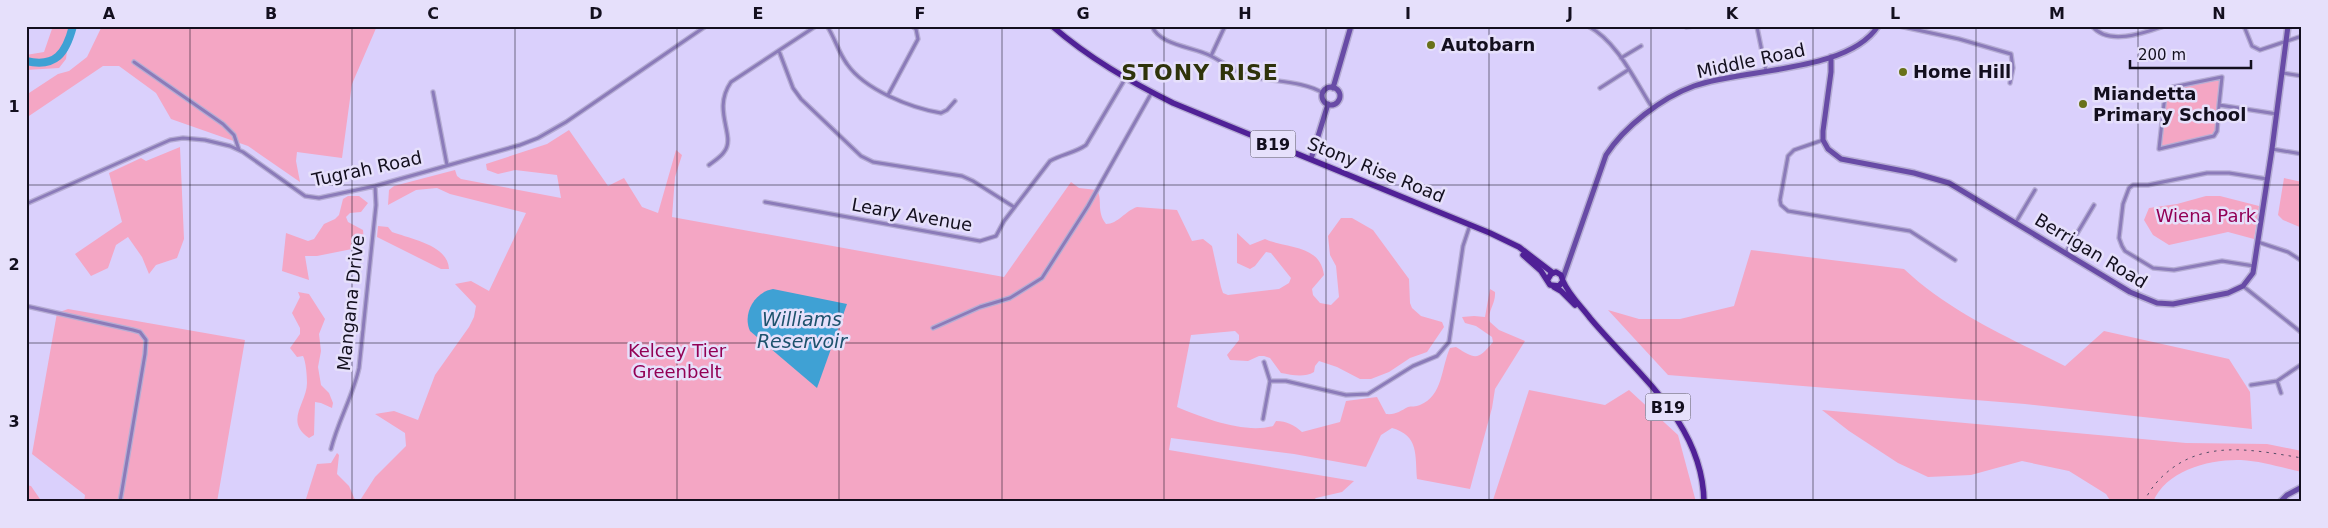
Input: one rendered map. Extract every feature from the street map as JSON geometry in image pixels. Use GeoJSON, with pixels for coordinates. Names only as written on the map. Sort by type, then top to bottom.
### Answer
{"type":"FeatureCollection","features":[{"type":"Feature","properties":{"kind":"main road","name":"Stony Rise Road"},"geometry":{"type":"LineString","coordinates":[[1052,26],[1074,45],[1125,79],[1173,103],[1470,225],[1519,248],[1555,272]]}},
{"type":"Feature","properties":{"kind":"main road","name":"Stony Rise Road"},"geometry":{"type":"LineString","coordinates":[[1506,241],[1548,279]]}},
{"type":"Feature","properties":{"kind":"main road"},"geometry":{"type":"LineString","coordinates":[[1548,279],[1555,272]]}},
{"type":"Feature","properties":{"kind":"main road","name":"B19"},"geometry":{"type":"LineString","coordinates":[[1555,272],[1563,280],[1572,297],[1655,390],[1678,420],[1687,435],[1696,457],[1704,502]]}},
{"type":"Feature","properties":{"kind":"main road","name":"B19"},"geometry":{"type":"LineString","coordinates":[[1548,279],[1553,287],[1561,291],[1600,330]]}},
{"type":"Feature","properties":{"kind":"main road"},"geometry":{"type":"LineString","coordinates":[[1553,287],[1559,286],[1563,280]]}},
{"type":"Feature","properties":{"kind":"street","name":"Tugrah Road"},"geometry":{"type":"LineString","coordinates":[[26,204],[170,140],[183,138],[205,140],[239,150],[305,196],[319,198],[374,186],[520,145],[538,138],[566,122],[706,26]]}},
{"type":"Feature","properties":{"kind":"street"},"geometry":{"type":"LineString","coordinates":[[709,165],[725,152],[728,141],[722,116],[722,101],[725,91],[738,76],[816,26]]}},
{"type":"Feature","properties":{"kind":"street"},"geometry":{"type":"LineString","coordinates":[[827,26],[848,66],[859,77],[888,95],[897,100],[941,112],[947,110],[955,101]]}},
{"type":"Feature","properties":{"kind":"street"},"geometry":{"type":"LineString","coordinates":[[888,95],[918,39],[916,29],[912,26]]}},
{"type":"Feature","properties":{"kind":"street"},"geometry":{"type":"LineString","coordinates":[[1152,26],[1154,31],[1179,46],[1201,51],[1233,70],[1251,76],[1312,88],[1323,93]]}},
{"type":"Feature","properties":{"kind":"street"},"geometry":{"type":"LineString","coordinates":[[1211,56],[1225,26]]}},
{"type":"Feature","properties":{"kind":"street"},"geometry":{"type":"LineString","coordinates":[[1333,88],[1351,26]]}},
{"type":"Feature","properties":{"kind":"street"},"geometry":{"type":"LineString","coordinates":[[1588,26],[1602,36],[1622,58],[1653,109]]}},
{"type":"Feature","properties":{"kind":"street"},"geometry":{"type":"LineString","coordinates":[[1686,27],[1694,26]]}},
{"type":"Feature","properties":{"kind":"street"},"geometry":{"type":"LineString","coordinates":[[1747,26],[1793,26]]}},
{"type":"Feature","properties":{"kind":"street","name":"Middle Road"},"geometry":{"type":"LineString","coordinates":[[1563,280],[1568,260],[1606,155],[1616,138],[1628,126],[1653,109],[1692,87],[1831,57],[1860,44],[1878,26]]}},
{"type":"Feature","properties":{"kind":"street"},"geometry":{"type":"LineString","coordinates":[[1899,26],[1959,39],[2011,54],[2013,68],[2010,83]]}},
{"type":"Feature","properties":{"kind":"street"},"geometry":{"type":"LineString","coordinates":[[2092,26],[2099,32],[2130,37],[2164,26]]}},
{"type":"Feature","properties":{"kind":"street"},"geometry":{"type":"LineString","coordinates":[[2244,26],[2252,46],[2260,50],[2302,36]]}},
{"type":"Feature","properties":{"kind":"street"},"geometry":{"type":"LineString","coordinates":[[2288,26],[2288,41],[2255,266],[2249,280],[2243,286],[2302,333]]}},
{"type":"Feature","properties":{"kind":"street"},"geometry":{"type":"LineString","coordinates":[[1757,27],[1766,71]]}},
{"type":"Feature","properties":{"kind":"street"},"geometry":{"type":"LineString","coordinates":[[1622,58],[1641,46]]}},
{"type":"Feature","properties":{"kind":"street"},"geometry":{"type":"LineString","coordinates":[[779,51],[793,88],[801,99],[861,156],[873,162],[962,176],[973,181],[1014,208]]}},
{"type":"Feature","properties":{"kind":"street"},"geometry":{"type":"LineString","coordinates":[[1831,57],[1831,72],[1822,131],[1823,140],[1794,150],[1788,156],[1780,200],[1784,208],[1788,211],[1910,231],[1955,260]]}},
{"type":"Feature","properties":{"kind":"street"},"geometry":{"type":"LineString","coordinates":[[134,62],[223,124],[234,135],[239,150]]}},
{"type":"Feature","properties":{"kind":"street"},"geometry":{"type":"LineString","coordinates":[[1600,88],[1628,70]]}},
{"type":"Feature","properties":{"kind":"street"},"geometry":{"type":"LineString","coordinates":[[2283,74],[2302,76]]}},
{"type":"Feature","properties":{"kind":"street"},"geometry":{"type":"LineString","coordinates":[[2222,77],[2219,105],[2217,131],[2214,136],[2159,149],[2165,95],[2173,86],[2222,77]]}},
{"type":"Feature","properties":{"kind":"street","name":"Leary Avenue"},"geometry":{"type":"LineString","coordinates":[[765,202],[980,241],[996,236],[1014,208],[1050,160],[1060,155],[1077,151],[1086,145],[1125,79]]}},
{"type":"Feature","properties":{"kind":"street"},"geometry":{"type":"LineString","coordinates":[[1323,93],[1327,89],[1333,88],[1338,91],[1339,99],[1336,103],[1328,104]]}},
{"type":"Feature","properties":{"kind":"street"},"geometry":{"type":"LineString","coordinates":[[433,92],[447,165]]}},
{"type":"Feature","properties":{"kind":"street"},"geometry":{"type":"LineString","coordinates":[[933,328],[980,307],[1010,298],[1042,278],[1088,206],[1152,92]]}},
{"type":"Feature","properties":{"kind":"street"},"geometry":{"type":"LineString","coordinates":[[1323,93],[1324,101],[1328,104]]}},
{"type":"Feature","properties":{"kind":"street"},"geometry":{"type":"LineString","coordinates":[[1311,159],[1328,104]]}},
{"type":"Feature","properties":{"kind":"street"},"geometry":{"type":"LineString","coordinates":[[2219,105],[2277,114]]}},
{"type":"Feature","properties":{"kind":"street","name":"Berrigan Road"},"geometry":{"type":"LineString","coordinates":[[1823,140],[1828,149],[1840,159],[1914,173],[1949,183],[2130,292],[2157,303],[2173,304],[2228,293],[2243,286]]}},
{"type":"Feature","properties":{"kind":"street"},"geometry":{"type":"LineString","coordinates":[[2272,148],[2302,154]]}},
{"type":"Feature","properties":{"kind":"street"},"geometry":{"type":"LineString","coordinates":[[2255,266],[2222,261],[2174,270],[2153,268],[2125,251],[2122,246],[2120,238],[2124,204],[2129,188],[2134,185],[2148,185],[2207,173],[2229,173],[2268,179]]}},
{"type":"Feature","properties":{"kind":"street","name":"Mangana Drive"},"geometry":{"type":"LineString","coordinates":[[331,449],[334,436],[356,384],[359,368],[376,204],[374,186]]}},
{"type":"Feature","properties":{"kind":"street"},"geometry":{"type":"LineString","coordinates":[[2016,222],[2035,190]]}},
{"type":"Feature","properties":{"kind":"street"},"geometry":{"type":"LineString","coordinates":[[2066,252],[2094,205]]}},
{"type":"Feature","properties":{"kind":"street"},"geometry":{"type":"LineString","coordinates":[[1270,381],[1286,381],[1346,395],[1368,394],[1413,366],[1437,356],[1449,342],[1463,246],[1470,225]]}},
{"type":"Feature","properties":{"kind":"street"},"geometry":{"type":"LineString","coordinates":[[2258,242],[2288,252],[2302,261]]}},
{"type":"Feature","properties":{"kind":"street","name":"Middle Road"},"geometry":{"type":"LineString","coordinates":[[1555,272],[1568,260]]}},
{"type":"Feature","properties":{"kind":"street"},"geometry":{"type":"LineString","coordinates":[[26,306],[133,330],[140,332],[146,340],[120,502]]}},
{"type":"Feature","properties":{"kind":"street"},"geometry":{"type":"LineString","coordinates":[[1262,419],[1270,381],[1264,362]]}},
{"type":"Feature","properties":{"kind":"street"},"geometry":{"type":"LineString","coordinates":[[2250,385],[2277,381],[2302,364]]}},
{"type":"Feature","properties":{"kind":"street"},"geometry":{"type":"LineString","coordinates":[[2277,381],[2281,393]]}},
{"type":"Feature","properties":{"kind":"street"},"geometry":{"type":"LineString","coordinates":[[2280,502],[2287,495],[2302,487]]}},
{"type":"Feature","properties":{"kind":"green space"},"geometry":{"type":"Polygon","coordinates":[[[53,26],[70,26],[66,59],[59,68],[26,70],[26,55],[44,52],[53,26]]]}},
{"type":"Feature","properties":{"kind":"green space"},"geometry":{"type":"Polygon","coordinates":[[[102,26],[377,26],[352,84],[342,158],[297,152],[296,161],[300,182],[248,146],[171,119],[156,93],[119,66],[103,66],[26,118],[26,97],[29,93],[58,74],[69,71],[87,57],[102,26]]]}},
{"type":"Feature","properties":{"kind":"green space"},"geometry":{"type":"Polygon","coordinates":[[[2220,79],[2216,131],[2211,135],[2161,147],[2167,96],[2174,88],[2220,79]]]}},
{"type":"Feature","properties":{"kind":"green space","name":"Kelcey Tier Greenbelt"},"geometry":{"type":"Polygon","coordinates":[[[569,130],[608,186],[624,178],[642,207],[658,213],[676,150],[682,155],[675,177],[672,217],[1004,277],[1071,182],[1079,188],[1097,190],[1100,198],[1101,215],[1106,224],[1114,222],[1137,207],[1177,210],[1192,241],[1203,239],[1212,246],[1221,287],[1223,293],[1228,295],[1279,289],[1289,283],[1291,278],[1271,253],[1266,252],[1255,266],[1250,269],[1237,263],[1237,233],[1250,245],[1265,239],[1301,249],[1316,258],[1321,265],[1324,275],[1312,289],[1313,295],[1320,303],[1331,305],[1339,297],[1336,266],[1330,255],[1328,236],[1341,218],[1352,218],[1373,230],[1409,279],[1412,308],[1421,316],[1442,322],[1444,327],[1427,352],[1410,358],[1389,372],[1371,379],[1360,379],[1337,367],[1319,361],[1315,366],[1314,372],[1298,376],[1281,373],[1270,358],[1264,356],[1248,361],[1230,360],[1227,355],[1239,340],[1239,335],[1235,331],[1191,335],[1177,407],[1224,424],[1262,428],[1273,426],[1276,421],[1280,421],[1296,427],[1302,432],[1340,422],[1346,401],[1377,397],[1386,414],[1389,414],[1428,401],[1440,381],[1450,348],[1456,347],[1476,356],[1484,352],[1493,342],[1492,337],[1476,326],[1465,323],[1462,317],[1485,317],[1490,289],[1495,292],[1489,318],[1490,322],[1499,330],[1525,341],[1495,389],[1492,408],[1470,489],[1417,479],[1414,447],[1407,436],[1401,431],[1392,428],[1381,435],[1366,467],[1294,454],[1171,438],[1169,450],[1354,481],[1342,492],[1316,498],[1311,502],[359,502],[375,477],[406,446],[405,433],[375,414],[394,411],[418,420],[435,375],[474,317],[476,306],[455,284],[471,281],[489,291],[526,213],[450,194],[437,188],[416,190],[388,205],[389,190],[394,186],[455,170],[457,176],[461,179],[561,198],[557,175],[515,170],[498,174],[487,170],[486,164],[547,144],[569,130]]]}},
{"type":"Feature","properties":{"kind":"green space"},"geometry":{"type":"Polygon","coordinates":[[[180,147],[184,239],[177,258],[156,265],[149,274],[142,257],[128,237],[116,245],[108,268],[91,276],[75,254],[122,222],[109,173],[141,158],[146,161],[180,147]]]}},
{"type":"Feature","properties":{"kind":"green space"},"geometry":{"type":"Polygon","coordinates":[[[2284,178],[2302,182],[2302,228],[2283,220],[2278,215],[2284,178]]]}},
{"type":"Feature","properties":{"kind":"green space"},"geometry":{"type":"Polygon","coordinates":[[[348,196],[359,196],[368,203],[361,212],[350,213],[346,217],[348,222],[363,230],[364,242],[362,247],[317,256],[305,256],[309,280],[282,271],[286,233],[308,241],[314,239],[324,224],[339,215],[343,199],[348,196]]]}},
{"type":"Feature","properties":{"kind":"green space","name":"Wiena Park"},"geometry":{"type":"Polygon","coordinates":[[[2206,196],[2220,196],[2259,206],[2254,239],[2228,232],[2169,245],[2153,235],[2144,220],[2149,208],[2177,204],[2206,196]]]}},
{"type":"Feature","properties":{"kind":"green space"},"geometry":{"type":"Polygon","coordinates":[[[378,226],[388,227],[392,232],[418,240],[436,249],[447,261],[449,269],[441,269],[377,237],[378,226]]]}},
{"type":"Feature","properties":{"kind":"green space"},"geometry":{"type":"Polygon","coordinates":[[[1751,250],[1904,269],[1941,299],[2001,334],[2065,366],[2104,331],[2229,359],[2250,392],[2252,429],[2025,404],[1668,375],[1608,310],[1639,319],[1680,319],[1734,306],[1751,250]]]}},
{"type":"Feature","properties":{"kind":"green space"},"geometry":{"type":"Polygon","coordinates":[[[298,292],[309,294],[325,319],[319,334],[321,351],[318,367],[321,385],[329,393],[333,403],[332,408],[315,402],[314,435],[309,438],[302,432],[297,418],[306,390],[305,362],[303,356],[297,357],[290,348],[300,334],[300,328],[292,313],[300,297],[298,292]]]}},
{"type":"Feature","properties":{"kind":"green space"},"geometry":{"type":"Polygon","coordinates":[[[68,309],[245,340],[217,502],[84,502],[85,495],[32,454],[57,313],[68,309]]]}},
{"type":"Feature","properties":{"kind":"green space"},"geometry":{"type":"Polygon","coordinates":[[[1529,390],[1605,405],[1629,390],[1678,435],[1696,502],[1493,500],[1529,390]]]}},
{"type":"Feature","properties":{"kind":"green space"},"geometry":{"type":"Polygon","coordinates":[[[1822,410],[2186,443],[2267,444],[2302,451],[2302,472],[2241,460],[2203,464],[2178,474],[2159,491],[2153,502],[2111,502],[2106,494],[2069,471],[2022,461],[1971,475],[1928,477],[1898,463],[1849,431],[1822,410]]]}},
{"type":"Feature","properties":{"kind":"green space"},"geometry":{"type":"Polygon","coordinates":[[[337,453],[339,455],[337,474],[349,486],[356,502],[305,502],[317,464],[331,463],[337,453]]]}},
{"type":"Feature","properties":{"kind":"green space"},"geometry":{"type":"Polygon","coordinates":[[[26,485],[31,486],[42,502],[26,502],[26,485]]]}},
{"type":"Feature","properties":{"kind":"water","name":"Williams Reservoir"},"geometry":{"type":"Polygon","coordinates":[[[773,289],[847,304],[817,388],[750,331],[748,317],[752,304],[761,294],[773,289]]]}},
{"type":"Feature","properties":{"kind":"waterway"},"geometry":{"type":"LineString","coordinates":[[26,61],[45,62],[58,56],[67,44],[73,26]]}},
{"type":"Feature","properties":{"kind":"railway"},"geometry":{"type":"LineString","coordinates":[[2144,502],[2153,487],[2165,474],[2180,463],[2213,451],[2248,450],[2302,458]]}},
{"type":"Feature","properties":{"kind":"place","name":"Autobarn"},"geometry":{"type":"Point","coordinates":[1431,45]}},
{"type":"Feature","properties":{"kind":"place","name":"Home Hill"},"geometry":{"type":"Point","coordinates":[1903,72]}},
{"type":"Feature","properties":{"kind":"place","name":"Miandetta Primary School"},"geometry":{"type":"Point","coordinates":[2083,104]}},
{"type":"Feature","properties":{"kind":"district","name":"STONY RISE"},"geometry":{"type":"Point","coordinates":[1200,72]}}]}
